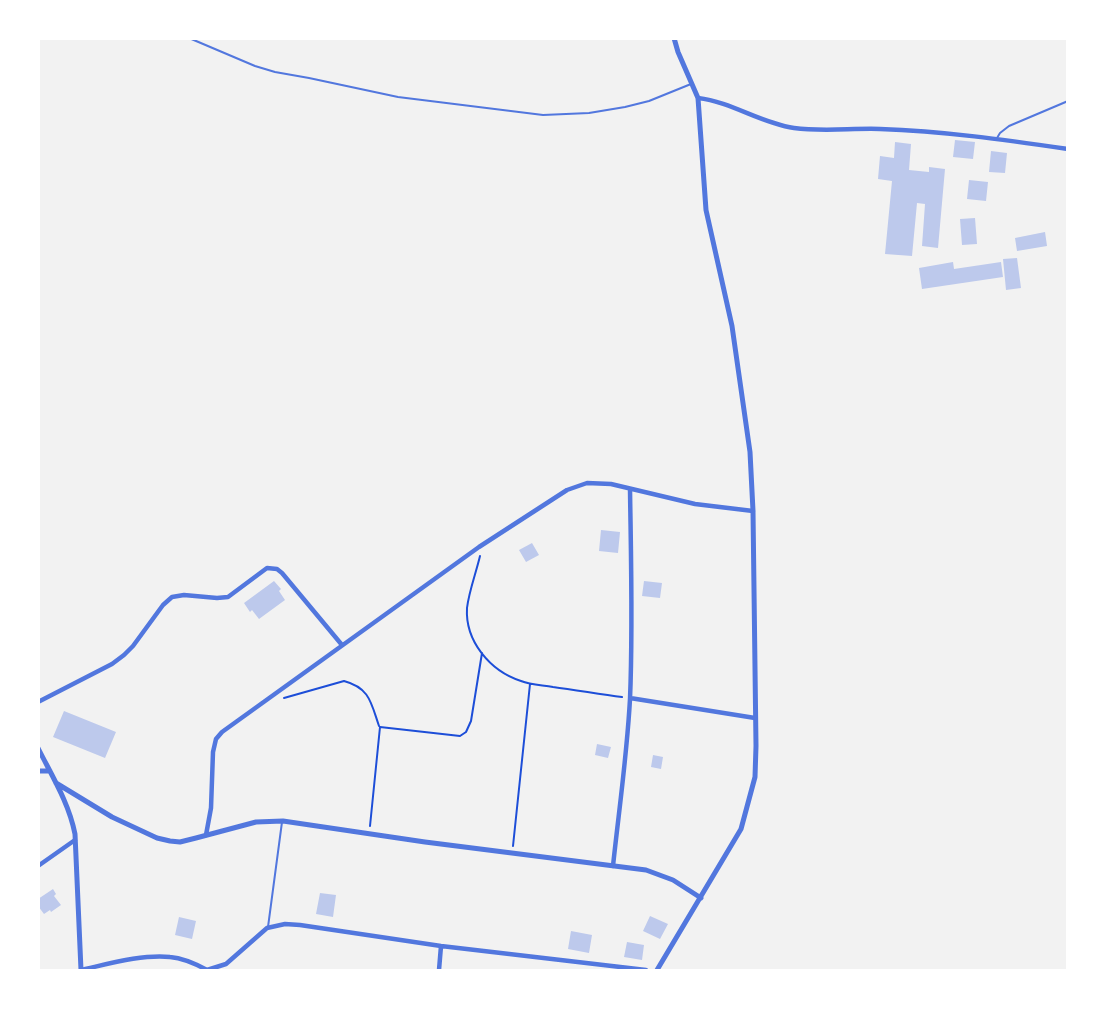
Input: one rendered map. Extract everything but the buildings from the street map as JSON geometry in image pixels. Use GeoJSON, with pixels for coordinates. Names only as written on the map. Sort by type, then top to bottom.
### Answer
{"type":"FeatureCollection","features":[{"type":"Feature","properties":{"kind":"street"},"geometry":{"type":"LineString","coordinates":[[657,971],[735,841],[745,817],[755,777],[750,452],[732,326],[706,210],[698,98],[674,38]]}},
{"type":"Feature","properties":{"kind":"street"},"geometry":{"type":"LineString","coordinates":[[698,98],[726,104],[765,121],[793,128],[880,129],[997,139],[1068,149]]}},
{"type":"Feature","properties":{"kind":"street"},"geometry":{"type":"LineString","coordinates":[[206,835],[211,808],[213,752],[216,739],[222,732],[483,544],[567,490],[578,485],[597,483],[695,504],[753,511]]}},
{"type":"Feature","properties":{"kind":"street"},"geometry":{"type":"LineString","coordinates":[[613,866],[630,698],[630,489]]}},
{"type":"Feature","properties":{"kind":"street"},"geometry":{"type":"LineString","coordinates":[[38,702],[112,664],[124,655],[163,605],[173,597],[228,597],[263,570],[272,568],[282,573],[342,645]]}},
{"type":"Feature","properties":{"kind":"street"},"geometry":{"type":"LineString","coordinates":[[630,698],[755,718]]}},
{"type":"Feature","properties":{"kind":"street"},"geometry":{"type":"LineString","coordinates":[[38,748],[72,821],[81,970],[138,959],[169,957],[208,970],[226,964],[267,928],[300,925],[441,946],[646,971]]}},
{"type":"Feature","properties":{"kind":"street"},"geometry":{"type":"LineString","coordinates":[[38,771],[50,771]]}},
{"type":"Feature","properties":{"kind":"street"},"geometry":{"type":"LineString","coordinates":[[56,783],[93,807],[157,838],[170,841],[180,842],[256,822],[283,821],[646,870],[659,873],[701,898]]}},
{"type":"Feature","properties":{"kind":"street"},"geometry":{"type":"LineString","coordinates":[[38,866],[75,840]]}},
{"type":"Feature","properties":{"kind":"street"},"geometry":{"type":"LineString","coordinates":[[439,971],[441,946]]}},
{"type":"Feature","properties":{"kind":"lane"},"geometry":{"type":"LineString","coordinates":[[189,38],[275,72],[398,97],[543,115],[589,113],[625,107],[649,101],[692,84]]}},
{"type":"Feature","properties":{"kind":"lane"},"geometry":{"type":"LineString","coordinates":[[997,139],[1009,126],[1068,100]]}},
{"type":"Feature","properties":{"kind":"lane"},"geometry":{"type":"LineString","coordinates":[[267,928],[283,821]]}},
{"type":"Feature","properties":{"kind":"path"},"geometry":{"type":"LineString","coordinates":[[483,544],[467,606],[467,622],[470,633],[491,664],[520,681],[630,698]]}},
{"type":"Feature","properties":{"kind":"path"},"geometry":{"type":"LineString","coordinates":[[380,727],[460,736],[466,732],[471,721],[482,653]]}},
{"type":"Feature","properties":{"kind":"path"},"geometry":{"type":"LineString","coordinates":[[282,698],[344,681],[362,689],[369,696],[380,727],[369,834]]}},
{"type":"Feature","properties":{"kind":"path"},"geometry":{"type":"LineString","coordinates":[[512,853],[530,683]]}}]}
